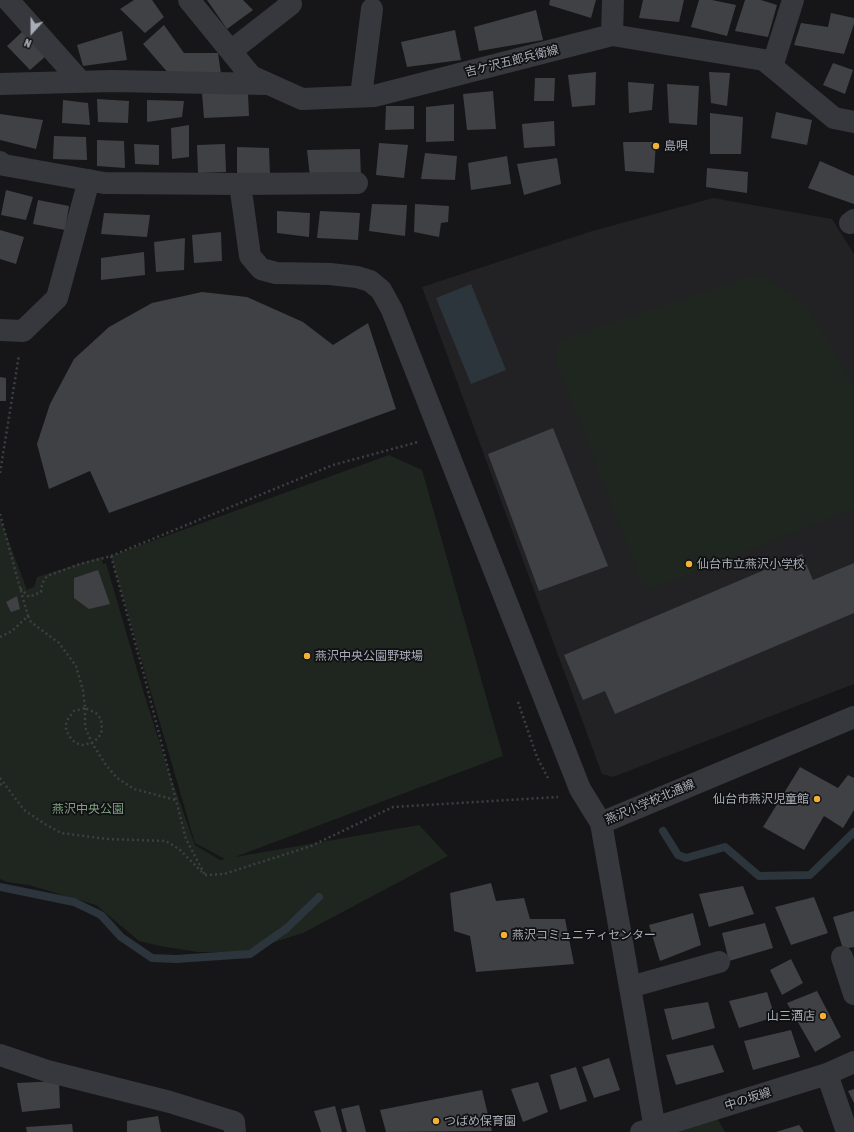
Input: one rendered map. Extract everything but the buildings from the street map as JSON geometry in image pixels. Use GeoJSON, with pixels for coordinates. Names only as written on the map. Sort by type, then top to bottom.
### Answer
{"type":"FeatureCollection","features":[{"type":"Feature","properties":{"kind":"street"},"geometry":{"type":"LineString","coordinates":[[8,0],[81,82]]}},
{"type":"Feature","properties":{"kind":"street","name":"吉ケ沢五郎兵衛線"},"geometry":{"type":"LineString","coordinates":[[189,0],[250,76],[302,99],[374,96],[612,35],[764,60],[834,118],[854,122]]}},
{"type":"Feature","properties":{"kind":"street"},"geometry":{"type":"LineString","coordinates":[[612,35],[614,0]]}},
{"type":"Feature","properties":{"kind":"street"},"geometry":{"type":"LineString","coordinates":[[772,67],[793,0]]}},
{"type":"Feature","properties":{"kind":"street"},"geometry":{"type":"LineString","coordinates":[[231,51],[291,4]]}},
{"type":"Feature","properties":{"kind":"street"},"geometry":{"type":"LineString","coordinates":[[361,96],[372,9]]}},
{"type":"Feature","properties":{"kind":"street"},"geometry":{"type":"LineString","coordinates":[[0,84],[112,81],[267,84]]}},
{"type":"Feature","properties":{"kind":"street"},"geometry":{"type":"LineString","coordinates":[[0,162],[4,165],[104,183],[357,183]]}},
{"type":"Feature","properties":{"kind":"street"},"geometry":{"type":"LineString","coordinates":[[0,330],[23,331],[57,298],[89,180]]}},
{"type":"Feature","properties":{"kind":"street"},"geometry":{"type":"LineString","coordinates":[[240,184],[250,256],[261,269],[276,273],[330,274],[357,277],[370,281],[381,290],[395,317],[580,789],[601,823]]}},
{"type":"Feature","properties":{"kind":"street","name":"燕沢小学校北通線"},"geometry":{"type":"LineString","coordinates":[[648,1130],[630,987],[601,823],[854,717]]}},
{"type":"Feature","properties":{"kind":"street"},"geometry":{"type":"LineString","coordinates":[[842,957],[854,994]]}},
{"type":"Feature","properties":{"kind":"street"},"geometry":{"type":"LineString","coordinates":[[630,987],[719,962]]}},
{"type":"Feature","properties":{"kind":"street"},"geometry":{"type":"LineString","coordinates":[[0,1054],[47,1071],[170,1102],[234,1122],[235,1132]]}},
{"type":"Feature","properties":{"kind":"street","name":"中の坂線"},"geometry":{"type":"LineString","coordinates":[[648,1130],[827,1074],[854,1062]]}},
{"type":"Feature","properties":{"kind":"street"},"geometry":{"type":"LineString","coordinates":[[827,1074],[848,1132]]}},
{"type":"Feature","properties":{"kind":"path"},"geometry":{"type":"LineString","coordinates":[[0,473],[23,331]]}},
{"type":"Feature","properties":{"kind":"path"},"geometry":{"type":"LineString","coordinates":[[20,588],[29,597],[41,592],[42,584],[47,576],[80,564],[111,556],[333,465],[420,441]]}},
{"type":"Feature","properties":{"kind":"path"},"geometry":{"type":"LineString","coordinates":[[0,514],[28,616],[31,622],[59,643],[76,666],[83,690],[85,727],[92,743],[106,765],[117,778],[134,789],[176,800]]}},
{"type":"Feature","properties":{"kind":"path"},"geometry":{"type":"LineString","coordinates":[[111,556],[141,664],[186,839],[205,875]]}},
{"type":"Feature","properties":{"kind":"path"},"geometry":{"type":"LineString","coordinates":[[0,637],[12,630],[28,616]]}},
{"type":"Feature","properties":{"kind":"path"},"geometry":{"type":"LineString","coordinates":[[518,701],[537,757],[551,784]]}},
{"type":"Feature","properties":{"kind":"path"},"geometry":{"type":"LineString","coordinates":[[85,708],[96,712],[101,719],[101,734],[92,743],[76,743],[68,735],[66,730],[68,719],[74,711],[85,708]]}},
{"type":"Feature","properties":{"kind":"path"},"geometry":{"type":"LineString","coordinates":[[0,778],[24,810],[60,832],[107,839],[166,841],[179,849],[205,875],[224,874],[312,846],[393,807],[559,797],[555,791]]}},
{"type":"Feature","properties":{"kind":"path"},"geometry":{"type":"LineString","coordinates":[[0,785],[4,782]]}},
{"type":"Feature","properties":{"kind":"shaded area","name":"仙台市立燕沢小学校"},"geometry":{"type":"Polygon","coordinates":[[[713,198],[832,219],[854,254],[854,684],[613,777],[602,774],[422,287],[589,232],[713,198]]]}},
{"type":"Feature","properties":{"kind":"shaded area"},"geometry":{"type":"Polygon","coordinates":[[[471,284],[506,370],[471,384],[436,298],[471,284]]]}},
{"type":"Feature","properties":{"kind":"green space"},"geometry":{"type":"Polygon","coordinates":[[[759,274],[807,306],[854,386],[854,509],[652,589],[643,586],[556,361],[558,341],[759,274]]]}},
{"type":"Feature","properties":{"kind":"green space","name":"燕沢中央公園"},"geometry":{"type":"Polygon","coordinates":[[[389,455],[422,470],[503,756],[235,857],[419,825],[448,856],[303,933],[243,952],[198,952],[139,941],[96,905],[29,885],[7,882],[0,879],[0,518],[27,590],[34,587],[37,577],[101,557],[103,564],[106,563],[145,697],[167,766],[195,845],[220,860],[225,859],[195,843],[111,556],[389,455]]]}},
{"type":"Feature","properties":{"kind":"green space"},"geometry":{"type":"Polygon","coordinates":[[[715,1114],[725,1132],[656,1132],[715,1114]]]}},
{"type":"Feature","properties":{"kind":"waterway"},"geometry":{"type":"LineString","coordinates":[[663,831],[678,855],[686,858],[725,847],[759,876],[810,875],[854,832]]}},
{"type":"Feature","properties":{"kind":"waterway"},"geometry":{"type":"LineString","coordinates":[[0,887],[74,902],[101,915],[121,937],[152,958],[176,959],[250,954],[287,928],[319,897]]}},
{"type":"Feature","properties":{"kind":"place","name":"島唄"},"geometry":{"type":"Point","coordinates":[656,146]}},
{"type":"Feature","properties":{"kind":"place","name":"仙台市立燕沢小学校"},"geometry":{"type":"Point","coordinates":[689,564]}},
{"type":"Feature","properties":{"kind":"place","name":"燕沢中央公園野球場"},"geometry":{"type":"Point","coordinates":[307,656]}},
{"type":"Feature","properties":{"kind":"place","name":"仙台市燕沢児童館"},"geometry":{"type":"Point","coordinates":[817,799]}},
{"type":"Feature","properties":{"kind":"place","name":"燕沢コミュニティセンター"},"geometry":{"type":"Point","coordinates":[504,935]}},
{"type":"Feature","properties":{"kind":"place","name":"山三酒店"},"geometry":{"type":"Point","coordinates":[823,1016]}},
{"type":"Feature","properties":{"kind":"place","name":"つばめ保育園"},"geometry":{"type":"Point","coordinates":[436,1121]}}]}
